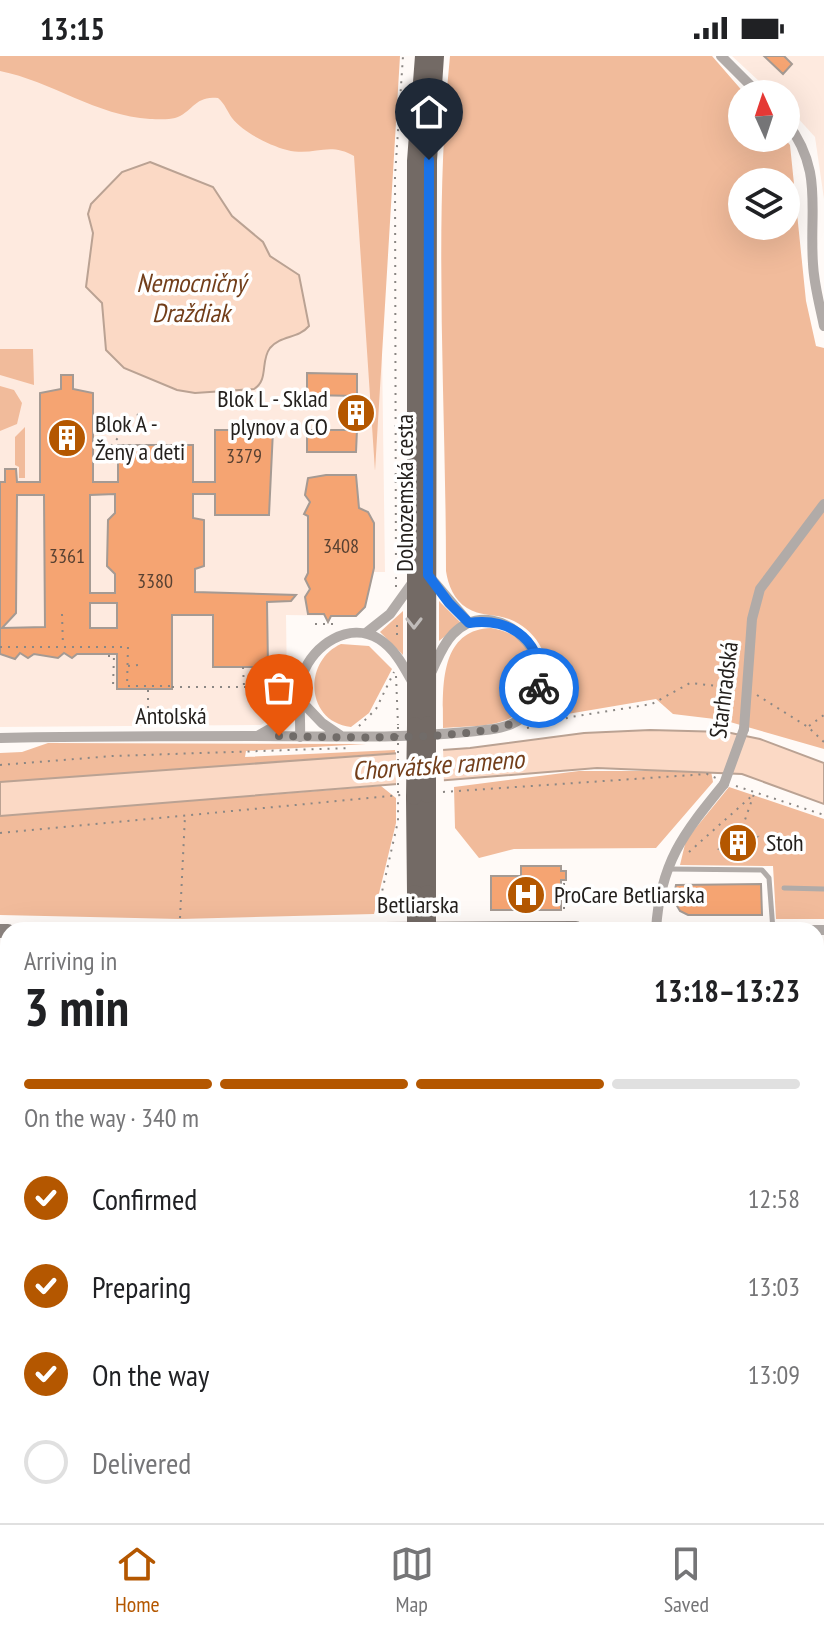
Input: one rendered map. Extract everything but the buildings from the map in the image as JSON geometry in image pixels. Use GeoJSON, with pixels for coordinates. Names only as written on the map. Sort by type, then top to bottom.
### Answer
{"type":"FeatureCollection","features":[{"type":"Feature","properties":{"kind":"main road","name":"Dolnozemská cesta"},"geometry":{"type":"LineString","coordinates":[[423,56],[415,161],[421,681],[413,725],[413,797],[426,922]]}},
{"type":"Feature","properties":{"kind":"main road","name":"Dolnozemská cesta"},"geometry":{"type":"LineString","coordinates":[[421,577],[429,160],[436,56]]}},
{"type":"Feature","properties":{"kind":"main road","name":"Dolnozemská cesta"},"geometry":{"type":"LineString","coordinates":[[416,922],[421,893]]}},
{"type":"Feature","properties":{"kind":"street"},"geometry":{"type":"LineString","coordinates":[[721,56],[745,80]]}},
{"type":"Feature","properties":{"kind":"street"},"geometry":{"type":"LineString","coordinates":[[800,140],[808,151],[815,186],[819,229],[813,265],[824,326]]}},
{"type":"Feature","properties":{"kind":"street","name":"Starhradská"},"geometry":{"type":"LineString","coordinates":[[655,922],[665,869],[693,820],[724,784],[744,729],[752,619],[760,589],[824,504]]}},
{"type":"Feature","properties":{"kind":"street"},"geometry":{"type":"LineString","coordinates":[[300,737],[304,672],[319,648],[345,635],[366,633],[396,607],[421,577],[469,623],[445,644],[421,681],[389,647],[366,633]]}},
{"type":"Feature","properties":{"kind":"street","name":"Antolská"},"geometry":{"type":"LineString","coordinates":[[0,738],[258,736],[300,737],[343,743],[491,729],[525,716],[535,701],[540,679],[533,648],[524,635],[508,626],[469,623]]}},
{"type":"Feature","properties":{"kind":"street"},"geometry":{"type":"LineString","coordinates":[[301,701],[343,743]]}},
{"type":"Feature","properties":{"kind":"street"},"geometry":{"type":"LineString","coordinates":[[258,736],[280,723],[301,701]]}},
{"type":"Feature","properties":{"kind":"lane"},"geometry":{"type":"LineString","coordinates":[[665,869],[762,870],[769,878],[772,922]]}},
{"type":"Feature","properties":{"kind":"lane"},"geometry":{"type":"LineString","coordinates":[[784,888],[824,889]]}},
{"type":"Feature","properties":{"kind":"path"},"geometry":{"type":"LineString","coordinates":[[398,659],[395,176],[403,56]]}},
{"type":"Feature","properties":{"kind":"path"},"geometry":{"type":"LineString","coordinates":[[111,446],[142,410]]}},
{"type":"Feature","properties":{"kind":"path"},"geometry":{"type":"LineString","coordinates":[[62,614],[63,647]]}},
{"type":"Feature","properties":{"kind":"path"},"geometry":{"type":"LineString","coordinates":[[315,624],[343,624]]}},
{"type":"Feature","properties":{"kind":"path"},"geometry":{"type":"LineString","coordinates":[[0,647],[128,647],[127,686],[291,687]]}},
{"type":"Feature","properties":{"kind":"path"},"geometry":{"type":"LineString","coordinates":[[108,656],[114,656],[113,686],[117,686]]}},
{"type":"Feature","properties":{"kind":"path"},"geometry":{"type":"LineString","coordinates":[[128,666],[139,665]]}},
{"type":"Feature","properties":{"kind":"path"},"geometry":{"type":"LineString","coordinates":[[243,667],[244,687]]}},
{"type":"Feature","properties":{"kind":"path"},"geometry":{"type":"LineString","coordinates":[[343,743],[343,730],[353,729],[367,721],[395,671],[413,725],[413,797],[398,821],[377,914]]}},
{"type":"Feature","properties":{"kind":"path"},"geometry":{"type":"LineString","coordinates":[[148,689],[148,728]]}},
{"type":"Feature","properties":{"kind":"path"},"geometry":{"type":"LineString","coordinates":[[824,715],[808,727],[824,742]]}},
{"type":"Feature","properties":{"kind":"path"},"geometry":{"type":"LineString","coordinates":[[665,869],[703,843],[754,794],[739,837]]}},
{"type":"Feature","properties":{"kind":"path"},"geometry":{"type":"LineString","coordinates":[[183,922],[185,815]]}},
{"type":"Feature","properties":{"kind":"path"},"geometry":{"type":"LineString","coordinates":[[564,883],[564,912]]}},
{"type":"Feature","properties":{"kind":"shaded area"},"geometry":{"type":"Polygon","coordinates":[[[0,56],[378,56],[385,572],[374,572],[365,607],[356,617],[348,614],[286,615],[287,687],[281,709],[261,725],[0,727],[0,56]]]}},
{"type":"Feature","properties":{"kind":"shaded area"},"geometry":{"type":"Polygon","coordinates":[[[0,56],[400,56],[375,471],[354,156],[328,149],[297,152],[272,145],[237,123],[218,98],[199,101],[172,119],[150,119],[111,112],[38,82],[0,71],[0,56]]]}},
{"type":"Feature","properties":{"kind":"shaded area"},"geometry":{"type":"Polygon","coordinates":[[[450,56],[712,56],[733,80],[728,80],[728,152],[791,152],[792,168],[728,168],[728,240],[800,240],[806,301],[816,346],[824,348],[824,749],[723,720],[673,714],[656,699],[538,719],[548,690],[548,676],[546,662],[534,636],[509,619],[482,614],[462,605],[450,587],[446,571],[442,185],[450,56]]]}},
{"type":"Feature","properties":{"kind":"shaded area"},"geometry":{"type":"Polygon","coordinates":[[[732,56],[824,56],[824,199],[815,137],[800,120],[800,80],[758,80],[732,56]]]}},
{"type":"Feature","properties":{"kind":"shaded area"},"geometry":{"type":"Polygon","coordinates":[[[0,349],[33,349],[34,385],[0,375],[0,349]]]}},
{"type":"Feature","properties":{"kind":"shaded area"},"geometry":{"type":"Polygon","coordinates":[[[0,386],[14,390],[22,403],[17,424],[0,431],[0,386]]]}},
{"type":"Feature","properties":{"kind":"shaded area"},"geometry":{"type":"Polygon","coordinates":[[[25,427],[25,478],[19,478],[19,467],[15,465],[15,437],[25,427]]]}},
{"type":"Feature","properties":{"kind":"shaded area"},"geometry":{"type":"Polygon","coordinates":[[[439,601],[461,623],[439,641],[439,601]]]}},
{"type":"Feature","properties":{"kind":"shaded area"},"geometry":{"type":"Polygon","coordinates":[[[403,611],[403,655],[380,632],[403,611]]]}},
{"type":"Feature","properties":{"kind":"shaded area"},"geometry":{"type":"Polygon","coordinates":[[[491,628],[514,635],[526,648],[531,657],[534,677],[530,698],[517,714],[501,722],[443,728],[444,680],[453,650],[461,639],[474,631],[491,628]]]}},
{"type":"Feature","properties":{"kind":"shaded area"},"geometry":{"type":"Polygon","coordinates":[[[341,644],[369,646],[392,669],[369,713],[351,727],[336,723],[325,714],[314,690],[320,663],[341,644]]]}},
{"type":"Feature","properties":{"kind":"shaded area"},"geometry":{"type":"Polygon","coordinates":[[[48,743],[366,744],[246,751],[245,757],[395,750],[395,753],[0,782],[0,753],[22,752],[48,743]]]}},
{"type":"Feature","properties":{"kind":"shaded area"},"geometry":{"type":"Polygon","coordinates":[[[579,771],[711,771],[713,782],[656,848],[514,849],[479,858],[455,828],[454,787],[579,771]]]}},
{"type":"Feature","properties":{"kind":"shaded area"},"geometry":{"type":"Polygon","coordinates":[[[381,786],[396,798],[396,823],[374,914],[180,919],[0,915],[0,816],[381,786]]]}},
{"type":"Feature","properties":{"kind":"shaded area"},"geometry":{"type":"Polygon","coordinates":[[[729,787],[824,819],[824,919],[776,919],[773,866],[680,865],[686,840],[729,787]]]}},
{"type":"Feature","properties":{"kind":"water","name":"Nemocničný Draždiak"},"geometry":{"type":"Polygon","coordinates":[[[150,162],[213,187],[232,216],[263,242],[270,256],[299,275],[309,326],[270,348],[263,376],[254,389],[195,393],[177,390],[124,368],[106,350],[102,303],[86,287],[93,233],[88,214],[91,204],[122,172],[150,162]]]}},
{"type":"Feature","properties":{"kind":"water","name":"Chorvátske rameno"},"geometry":{"type":"Polygon","coordinates":[[[650,730],[726,732],[760,739],[824,763],[824,804],[742,774],[597,768],[0,816],[0,782],[470,748],[584,733],[650,730]]]}},
{"type":"Feature","properties":{"kind":"pier"},"geometry":{"type":"Polygon","coordinates":[[[443,746],[444,785],[396,789],[396,749],[443,746]]]}},
{"type":"Feature","properties":{"kind":"way so far"},"geometry":{"type":"LineString","coordinates":[[279,736],[422,736],[491,729],[521,720],[533,707],[539,688]]}},
{"type":"Feature","properties":{"kind":"place","name":"Blok L - Sklad plynov a CO"},"geometry":{"type":"Point","coordinates":[356,413]}},
{"type":"Feature","properties":{"kind":"place","name":"Blok A - Ženy a deti"},"geometry":{"type":"Point","coordinates":[67,438]}},
{"type":"Feature","properties":{"kind":"place","name":"Stoh"},"geometry":{"type":"Point","coordinates":[738,843]}},
{"type":"Feature","properties":{"kind":"place","name":"ProCare Betliarska"},"geometry":{"type":"Point","coordinates":[526,895]}},
{"type":"Feature","properties":{"kind":"route"},"geometry":{"type":"LineString","coordinates":[[429,160],[428,575],[469,623],[501,624],[524,635],[539,659],[539,688]]}}]}
